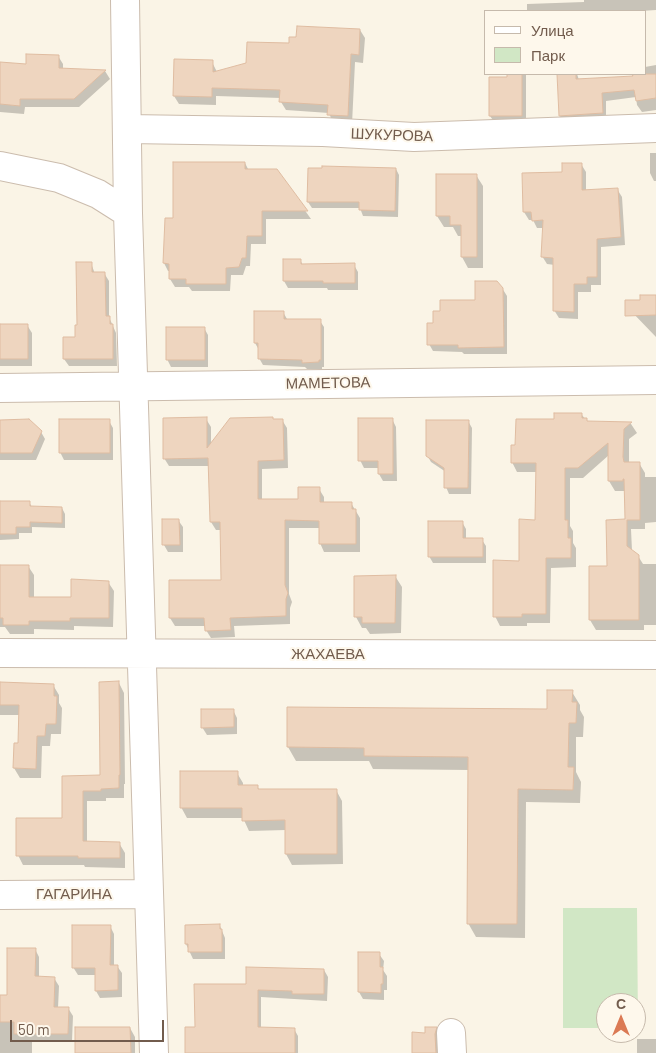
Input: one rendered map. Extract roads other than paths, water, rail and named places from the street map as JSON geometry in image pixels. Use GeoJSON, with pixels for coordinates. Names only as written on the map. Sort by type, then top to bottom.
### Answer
{"type":"FeatureCollection","features":[{"type":"Feature","properties":{"kind":"street"},"geometry":{"type":"LineString","coordinates":[[125,0],[128,213],[154,1053]]}},
{"type":"Feature","properties":{"kind":"street","name":"ШУКУРОВА"},"geometry":{"type":"LineString","coordinates":[[128,129],[323,132],[414,137],[656,128]]}},
{"type":"Feature","properties":{"kind":"street"},"geometry":{"type":"LineString","coordinates":[[0,166],[59,178],[98,194],[128,213]]}},
{"type":"Feature","properties":{"kind":"street","name":"МАМЕТОВА"},"geometry":{"type":"LineString","coordinates":[[0,388],[656,380]]}},
{"type":"Feature","properties":{"kind":"street","name":"ЖАХАЕВА"},"geometry":{"type":"LineString","coordinates":[[0,654],[656,655]]}},
{"type":"Feature","properties":{"kind":"street","name":"ГАГАРИНА"},"geometry":{"type":"LineString","coordinates":[[0,895],[149,894]]}}]}
